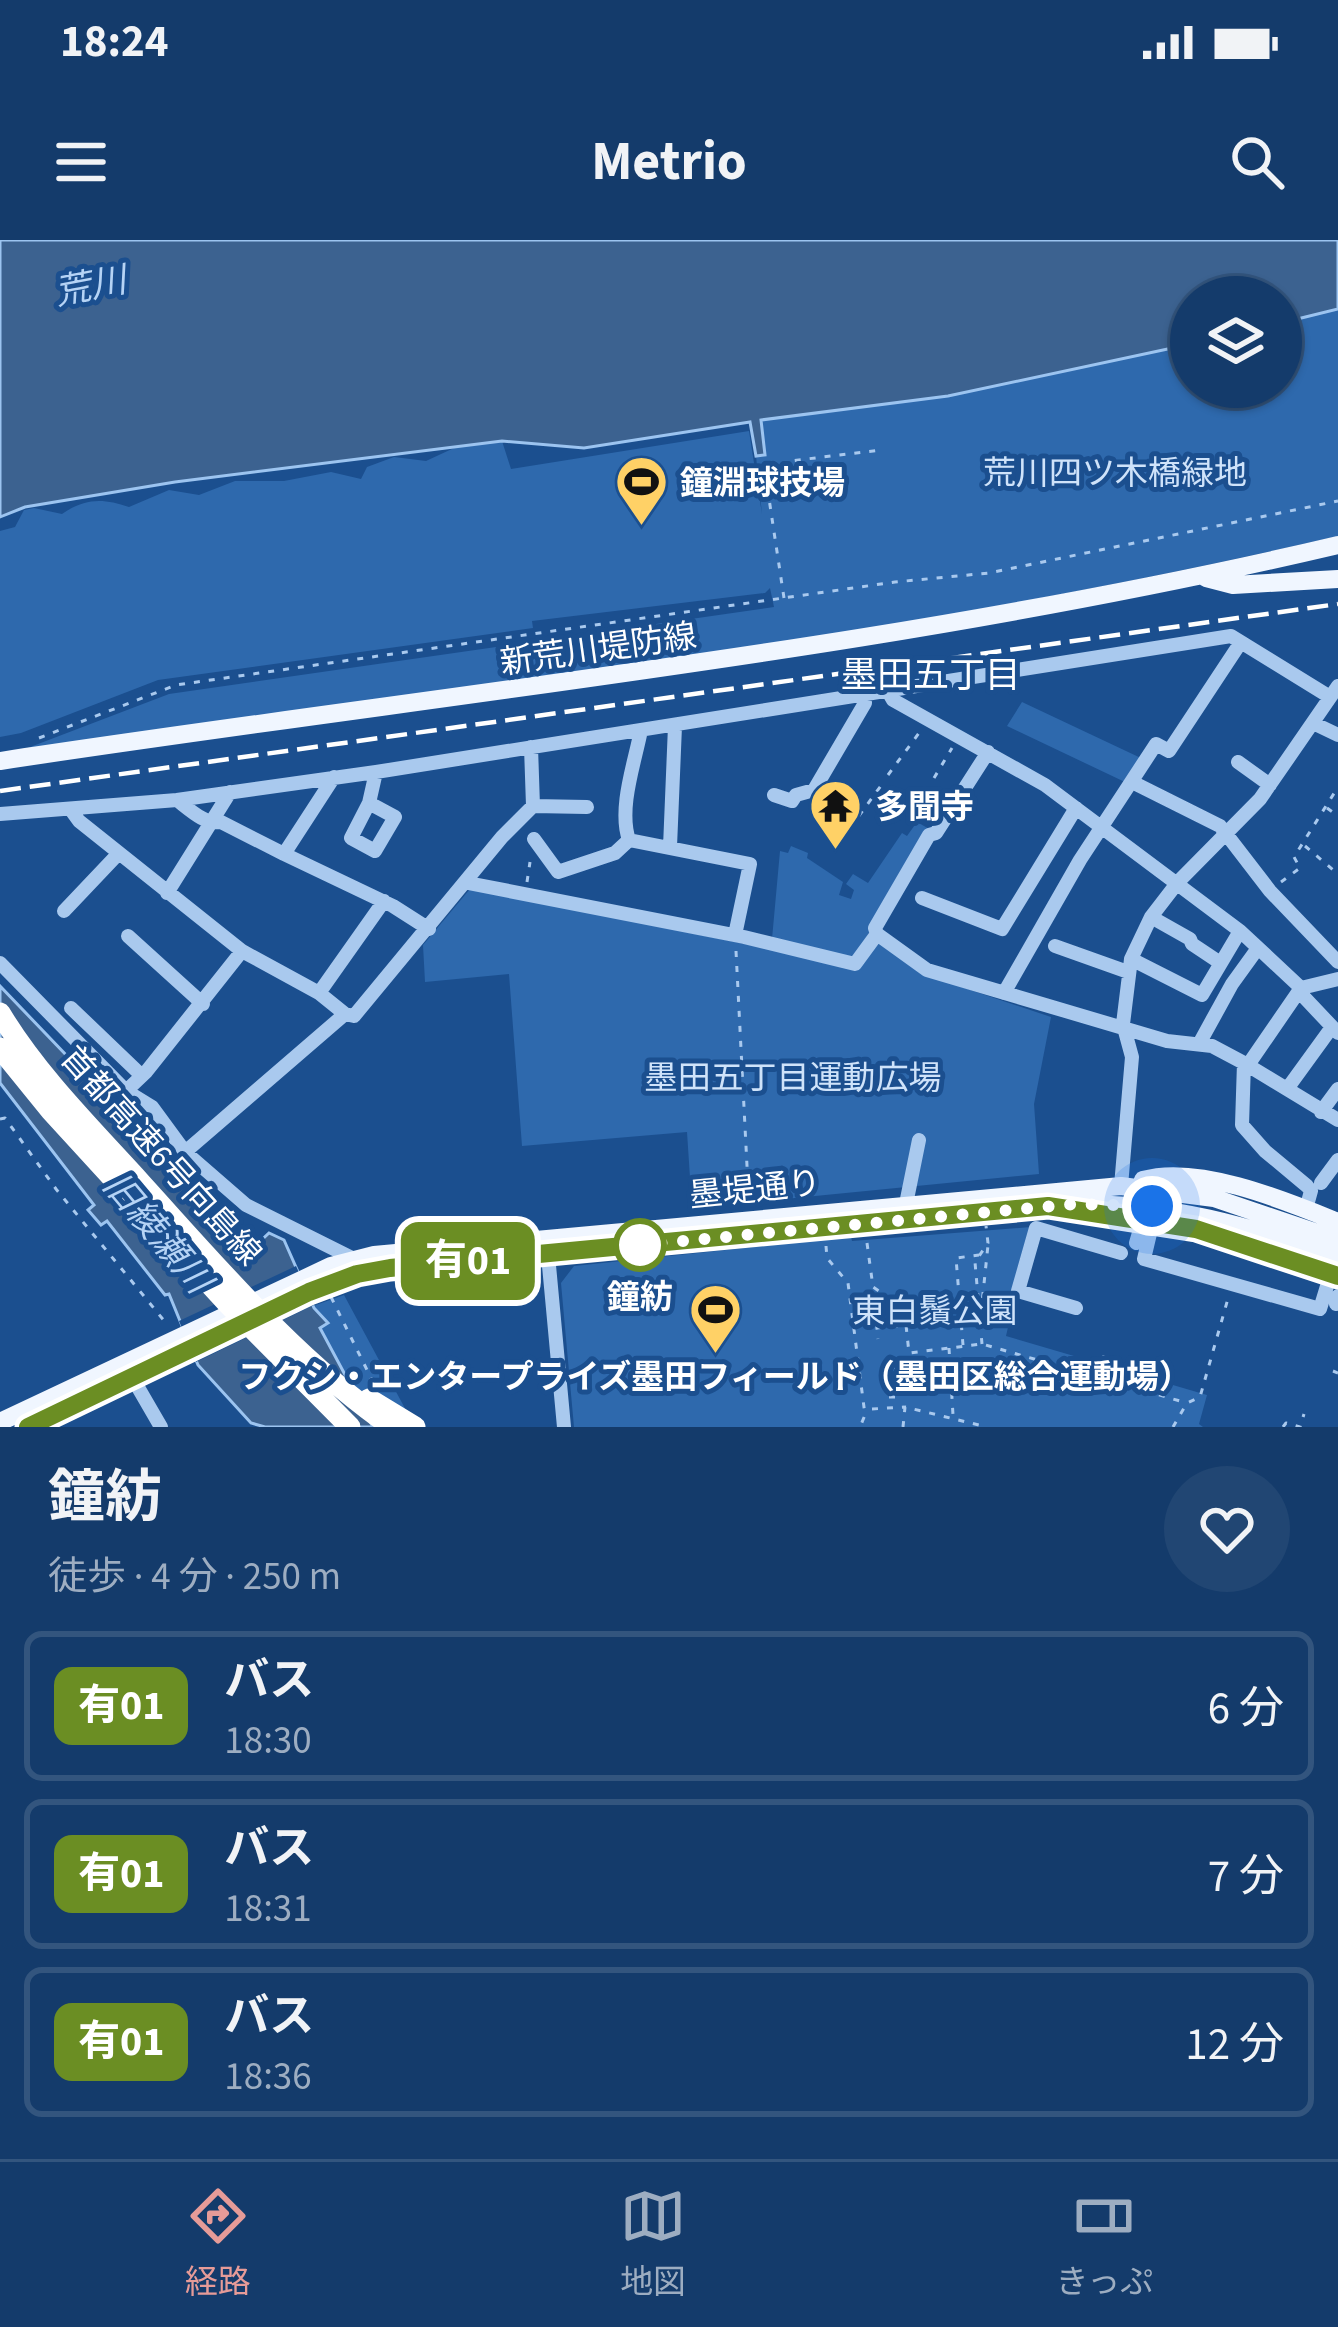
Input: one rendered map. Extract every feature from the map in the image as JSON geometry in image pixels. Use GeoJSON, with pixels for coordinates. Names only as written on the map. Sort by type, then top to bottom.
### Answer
{"type":"FeatureCollection","features":[{"type":"Feature","properties":{"kind":"highway","name":"首都高速6号向島線"},"geometry":{"type":"LineString","coordinates":[[0,1013],[63,1097],[265,1317],[312,1364],[392,1427]]}},
{"type":"Feature","properties":{"kind":"highway","name":"首都高速6号向島線"},"geometry":{"type":"LineString","coordinates":[[0,1048],[51,1111],[303,1383],[350,1427]]}},
{"type":"Feature","properties":{"kind":"highway"},"geometry":{"type":"LineString","coordinates":[[265,1317],[353,1388],[415,1427]]}},
{"type":"Feature","properties":{"kind":"highway"},"geometry":{"type":"LineString","coordinates":[[303,1383],[360,1427]]}},
{"type":"Feature","properties":{"kind":"main road","name":"新荒川堤防線"},"geometry":{"type":"LineString","coordinates":[[0,761],[847,641],[1203,577],[1338,545]]}},
{"type":"Feature","properties":{"kind":"main road","name":"新荒川堤防線"},"geometry":{"type":"LineString","coordinates":[[1203,577],[1233,585],[1338,579]]}},
{"type":"Feature","properties":{"kind":"main road","name":"墨堤通り"},"geometry":{"type":"LineString","coordinates":[[306,1286],[372,1270],[750,1219],[1121,1186],[1152,1177],[1241,1187],[1338,1222]]}},
{"type":"Feature","properties":{"kind":"main road","name":"墨堤通り"},"geometry":{"type":"LineString","coordinates":[[1121,1186],[1214,1198],[1338,1240]]}},
{"type":"Feature","properties":{"kind":"main road","name":"墨堤通り"},"geometry":{"type":"LineString","coordinates":[[0,1422],[306,1286],[352,1258],[1120,1204],[1189,1212],[1255,1228],[1336,1269]]}},
{"type":"Feature","properties":{"kind":"main road","name":"墨堤通り"},"geometry":{"type":"LineString","coordinates":[[1041,1207],[1148,1220],[1336,1269]]}},
{"type":"Feature","properties":{"kind":"main road","name":"墨堤通り"},"geometry":{"type":"LineString","coordinates":[[28,1427],[132,1377],[185,1340]]}},
{"type":"Feature","properties":{"kind":"street"},"geometry":{"type":"LineString","coordinates":[[0,814],[176,800],[376,772],[1231,636],[1334,692],[1260,799],[1151,917],[1130,966],[1124,1024],[1132,1057],[1121,1186]]}},
{"type":"Feature","properties":{"kind":"street"},"geometry":{"type":"LineString","coordinates":[[1004,993],[1048,913],[1156,744],[1169,752],[1241,642]]}},
{"type":"Feature","properties":{"kind":"street"},"geometry":{"type":"LineString","coordinates":[[890,693],[893,700],[988,752],[1103,827],[1240,931],[1301,988],[1335,1030],[1287,1089]]}},
{"type":"Feature","properties":{"kind":"street"},"geometry":{"type":"LineString","coordinates":[[774,795],[792,801],[814,790],[865,703],[864,696]]}},
{"type":"Feature","properties":{"kind":"street"},"geometry":{"type":"LineString","coordinates":[[1313,723],[1338,735]]}},
{"type":"Feature","properties":{"kind":"street"},"geometry":{"type":"LineString","coordinates":[[670,847],[675,726]]}},
{"type":"Feature","properties":{"kind":"street"},"geometry":{"type":"LineString","coordinates":[[629,840],[628,801],[641,730]]}},
{"type":"Feature","properties":{"kind":"street"},"geometry":{"type":"LineString","coordinates":[[531,747],[533,806]]}},
{"type":"Feature","properties":{"kind":"street"},"geometry":{"type":"LineString","coordinates":[[988,752],[936,833],[929,836],[875,928],[877,934],[927,970],[1167,1041],[1198,1044],[1246,1064],[1338,1120]]}},
{"type":"Feature","properties":{"kind":"street"},"geometry":{"type":"LineString","coordinates":[[1238,763],[1270,785]]}},
{"type":"Feature","properties":{"kind":"street"},"geometry":{"type":"LineString","coordinates":[[369,803],[376,772]]}},
{"type":"Feature","properties":{"kind":"street"},"geometry":{"type":"LineString","coordinates":[[284,854],[334,777]]}},
{"type":"Feature","properties":{"kind":"street"},"geometry":{"type":"LineString","coordinates":[[1132,782],[1225,832],[1270,891],[1338,962]]}},
{"type":"Feature","properties":{"kind":"street"},"geometry":{"type":"LineString","coordinates":[[167,892],[230,792]]}},
{"type":"Feature","properties":{"kind":"street"},"geometry":{"type":"LineString","coordinates":[[176,800],[214,823],[221,822],[384,902],[428,929]]}},
{"type":"Feature","properties":{"kind":"street"},"geometry":{"type":"LineString","coordinates":[[71,810],[242,951],[354,1016],[533,806],[587,807]]}},
{"type":"Feature","properties":{"kind":"street"},"geometry":{"type":"LineString","coordinates":[[922,898],[1002,929],[1076,808]]}},
{"type":"Feature","properties":{"kind":"street"},"geometry":{"type":"LineString","coordinates":[[534,839],[558,872],[615,854],[629,840]]}},
{"type":"Feature","properties":{"kind":"street"},"geometry":{"type":"LineString","coordinates":[[629,840],[750,863],[735,935]]}},
{"type":"Feature","properties":{"kind":"street"},"geometry":{"type":"LineString","coordinates":[[64,911],[118,853]]}},
{"type":"Feature","properties":{"kind":"street"},"geometry":{"type":"LineString","coordinates":[[468,883],[735,935],[855,964],[877,934]]}},
{"type":"Feature","properties":{"kind":"street"},"geometry":{"type":"LineString","coordinates":[[319,993],[384,902]]}},
{"type":"Feature","properties":{"kind":"street"},"geometry":{"type":"LineString","coordinates":[[1151,917],[1190,938],[1219,962]]}},
{"type":"Feature","properties":{"kind":"street"},"geometry":{"type":"LineString","coordinates":[[1055,946],[1130,966],[1202,995],[1240,931]]}},
{"type":"Feature","properties":{"kind":"street"},"geometry":{"type":"LineString","coordinates":[[128,936],[203,1004]]}},
{"type":"Feature","properties":{"kind":"street"},"geometry":{"type":"LineString","coordinates":[[1198,1044],[1258,948]]}},
{"type":"Feature","properties":{"kind":"street"},"geometry":{"type":"LineString","coordinates":[[126,1091],[203,1004],[242,951]]}},
{"type":"Feature","properties":{"kind":"street"},"geometry":{"type":"LineString","coordinates":[[0,963],[126,1091],[152,1108],[185,1152],[246,1205],[352,1258]]}},
{"type":"Feature","properties":{"kind":"street"},"geometry":{"type":"LineString","coordinates":[[1306,1209],[1311,1191],[1242,1125],[1246,1064],[1301,988],[1338,979]]}},
{"type":"Feature","properties":{"kind":"street"},"geometry":{"type":"LineString","coordinates":[[71,1008],[140,1074]]}},
{"type":"Feature","properties":{"kind":"street"},"geometry":{"type":"LineString","coordinates":[[185,1152],[345,1014]]}},
{"type":"Feature","properties":{"kind":"street"},"geometry":{"type":"LineString","coordinates":[[1321,1112],[1338,1089]]}},
{"type":"Feature","properties":{"kind":"street"},"geometry":{"type":"LineString","coordinates":[[906,1204],[919,1140]]}},
{"type":"Feature","properties":{"kind":"street"},"geometry":{"type":"LineString","coordinates":[[1322,1183],[1338,1160]]}},
{"type":"Feature","properties":{"kind":"street"},"geometry":{"type":"LineString","coordinates":[[1041,1207],[1018,1292],[1076,1308]]}},
{"type":"Feature","properties":{"kind":"street"},"geometry":{"type":"LineString","coordinates":[[1136,1243],[1148,1220]]}},
{"type":"Feature","properties":{"kind":"street"},"geometry":{"type":"LineString","coordinates":[[1148,1220],[1144,1259],[1320,1309],[1336,1269]]}},
{"type":"Feature","properties":{"kind":"street"},"geometry":{"type":"LineString","coordinates":[[1036,1228],[1120,1253]]}},
{"type":"Feature","properties":{"kind":"street"},"geometry":{"type":"LineString","coordinates":[[548,1246],[564,1427]]}},
{"type":"Feature","properties":{"kind":"street"},"geometry":{"type":"LineString","coordinates":[[132,1377],[161,1427]]}},
{"type":"Feature","properties":{"kind":"path"},"geometry":{"type":"LineString","coordinates":[[784,600],[768,492],[790,460],[881,450]]}},
{"type":"Feature","properties":{"kind":"path"},"geometry":{"type":"LineString","coordinates":[[28,742],[164,688],[989,572],[1338,501]]}},
{"type":"Feature","properties":{"kind":"path"},"geometry":{"type":"LineString","coordinates":[[889,775],[929,719]]}},
{"type":"Feature","properties":{"kind":"path"},"geometry":{"type":"LineString","coordinates":[[959,736],[936,776],[964,789]]}},
{"type":"Feature","properties":{"kind":"path"},"geometry":{"type":"LineString","coordinates":[[850,828],[883,783]]}},
{"type":"Feature","properties":{"kind":"path"},"geometry":{"type":"LineString","coordinates":[[1270,891],[1300,868],[1294,857],[1338,787]]}},
{"type":"Feature","properties":{"kind":"path"},"geometry":{"type":"LineString","coordinates":[[1326,807],[1338,816]]}},
{"type":"Feature","properties":{"kind":"path"},"geometry":{"type":"LineString","coordinates":[[1304,845],[1338,874]]}},
{"type":"Feature","properties":{"kind":"path"},"geometry":{"type":"LineString","coordinates":[[735,935],[750,1219]]}},
{"type":"Feature","properties":{"kind":"path"},"geometry":{"type":"LineString","coordinates":[[0,1118],[185,1340]]}},
{"type":"Feature","properties":{"kind":"path"},"geometry":{"type":"LineString","coordinates":[[980,1324],[986,1225]]}},
{"type":"Feature","properties":{"kind":"path"},"geometry":{"type":"LineString","coordinates":[[824,1238],[827,1258],[848,1283],[866,1414],[860,1427]]}},
{"type":"Feature","properties":{"kind":"path"},"geometry":{"type":"LineString","coordinates":[[867,1240],[873,1287],[882,1294],[883,1302],[875,1308],[878,1339]]}},
{"type":"Feature","properties":{"kind":"path"},"geometry":{"type":"LineString","coordinates":[[982,1344],[975,1262],[988,1244]]}},
{"type":"Feature","properties":{"kind":"path"},"geometry":{"type":"LineString","coordinates":[[964,1346],[956,1258],[980,1254]]}},
{"type":"Feature","properties":{"kind":"path"},"geometry":{"type":"LineString","coordinates":[[330,1295],[375,1386]]}},
{"type":"Feature","properties":{"kind":"path"},"geometry":{"type":"LineString","coordinates":[[1173,1427],[1186,1403],[1200,1397],[1228,1302]]}},
{"type":"Feature","properties":{"kind":"path"},"geometry":{"type":"LineString","coordinates":[[877,1328],[906,1325],[909,1353],[982,1344],[1186,1403]]}},
{"type":"Feature","properties":{"kind":"path"},"geometry":{"type":"LineString","coordinates":[[949,1348],[953,1417]]}},
{"type":"Feature","properties":{"kind":"path"},"geometry":{"type":"LineString","coordinates":[[1098,1378],[1106,1348]]}},
{"type":"Feature","properties":{"kind":"path"},"geometry":{"type":"LineString","coordinates":[[894,1390],[895,1407]]}},
{"type":"Feature","properties":{"kind":"path"},"geometry":{"type":"LineString","coordinates":[[904,1427],[905,1407]]}},
{"type":"Feature","properties":{"kind":"path"},"geometry":{"type":"LineString","coordinates":[[872,1409],[905,1407],[987,1427]]}},
{"type":"Feature","properties":{"kind":"path"},"geometry":{"type":"LineString","coordinates":[[1283,1427],[1286,1423],[1300,1427],[1304,1414]]}},
{"type":"Feature","properties":{"kind":"path"},"geometry":{"type":"LineString","coordinates":[[1177,1420],[1186,1427]]}},
{"type":"Feature","properties":{"kind":"green space","name":"荒川四ツ木橋緑地"},"geometry":{"type":"Polygon","coordinates":[[[1338,309],[1338,536],[1176,572],[848,632],[25,749],[169,694],[774,607],[770,588],[765,593],[532,621],[533,628],[158,680],[0,737],[0,531],[15,527],[24,510],[62,514],[94,501],[129,507],[169,490],[199,495],[235,481],[284,481],[331,472],[361,479],[367,467],[394,457],[426,461],[454,448],[502,441],[511,469],[749,431],[762,514],[756,456],[765,454],[761,420],[948,396],[1170,348],[1170,408],[1302,408],[1302,318],[1338,309]]]}},
{"type":"Feature","properties":{"kind":"green space"},"geometry":{"type":"Polygon","coordinates":[[[1022,702],[1143,759],[1127,783],[1007,726],[1022,702]]]}},
{"type":"Feature","properties":{"kind":"green space"},"geometry":{"type":"Polygon","coordinates":[[[917,822],[931,830],[854,958],[772,939],[780,851],[788,853],[791,846],[808,853],[807,858],[843,882],[839,895],[851,899],[854,890],[846,884],[853,874],[868,883],[902,833],[907,836],[917,822]]]}},
{"type":"Feature","properties":{"kind":"green space","name":"墨田五丁目運動広場"},"geometry":{"type":"Polygon","coordinates":[[[470,889],[816,958],[855,971],[879,941],[923,974],[1051,1017],[1034,1104],[1039,1174],[692,1208],[687,1132],[522,1146],[509,974],[425,982],[423,945],[470,889]]]}},
{"type":"Feature","properties":{"kind":"green space","name":"東白鬚公園"},"geometry":{"type":"Polygon","coordinates":[[[1031,1227],[1006,1336],[1207,1395],[1199,1424],[1203,1427],[574,1427],[561,1283],[574,1266],[851,1237],[852,1241],[1031,1227]]]}},
{"type":"Feature","properties":{"kind":"green space"},"geometry":{"type":"Polygon","coordinates":[[[344,1295],[415,1427],[373,1427],[320,1327],[328,1323],[313,1306],[344,1295]]]}},
{"type":"Feature","properties":{"kind":"water","name":"荒川"},"geometry":{"type":"Polygon","coordinates":[[[0,240],[1338,240],[1338,309],[1302,318],[1302,276],[1170,276],[1170,348],[948,396],[761,420],[765,455],[756,456],[750,422],[584,448],[502,441],[175,482],[25,507],[0,517],[0,240]]]}},
{"type":"Feature","properties":{"kind":"water","name":"旧綾瀬川"},"geometry":{"type":"Polygon","coordinates":[[[0,986],[252,1249],[269,1233],[284,1240],[314,1308],[328,1323],[320,1328],[373,1427],[251,1423],[198,1365],[169,1294],[165,1295],[107,1221],[101,1225],[88,1210],[94,1205],[0,1083],[0,986]]]}},
{"type":"Feature","properties":{"kind":"pier"},"geometry":{"type":"Polygon","coordinates":[[[296,1266],[314,1305],[196,1362],[179,1321],[296,1266]]]}},
{"type":"Feature","properties":{"kind":"railway"},"geometry":{"type":"LineString","coordinates":[[0,791],[1338,604]]}},
{"type":"Feature","properties":{"kind":"bus line","name":"有01"},"geometry":{"type":"LineString","coordinates":[[28,1427],[333,1281],[390,1268],[1048,1206],[1196,1229],[1338,1276]]}},
{"type":"Feature","properties":{"kind":"place","name":"鐘淵球技場"},"geometry":{"type":"Point","coordinates":[641,528]}},
{"type":"Feature","properties":{"kind":"place","name":"多聞寺"},"geometry":{"type":"Point","coordinates":[836,852]}},
{"type":"Feature","properties":{"kind":"place","name":"鐘紡"},"geometry":{"type":"Point","coordinates":[640,1245]}},
{"type":"Feature","properties":{"kind":"place","name":"フクシ・エンタープライズ墨田フィールド（墨田区総合運動場）"},"geometry":{"type":"Point","coordinates":[715,1355]}},
{"type":"Feature","properties":{"kind":"district","name":"墨田五丁目"},"geometry":{"type":"Point","coordinates":[931,674]}},
{"type":"Feature","properties":{"kind":"route"},"geometry":{"type":"LineString","coordinates":[[640,1245],[1075,1204],[1152,1206]]}}]}
